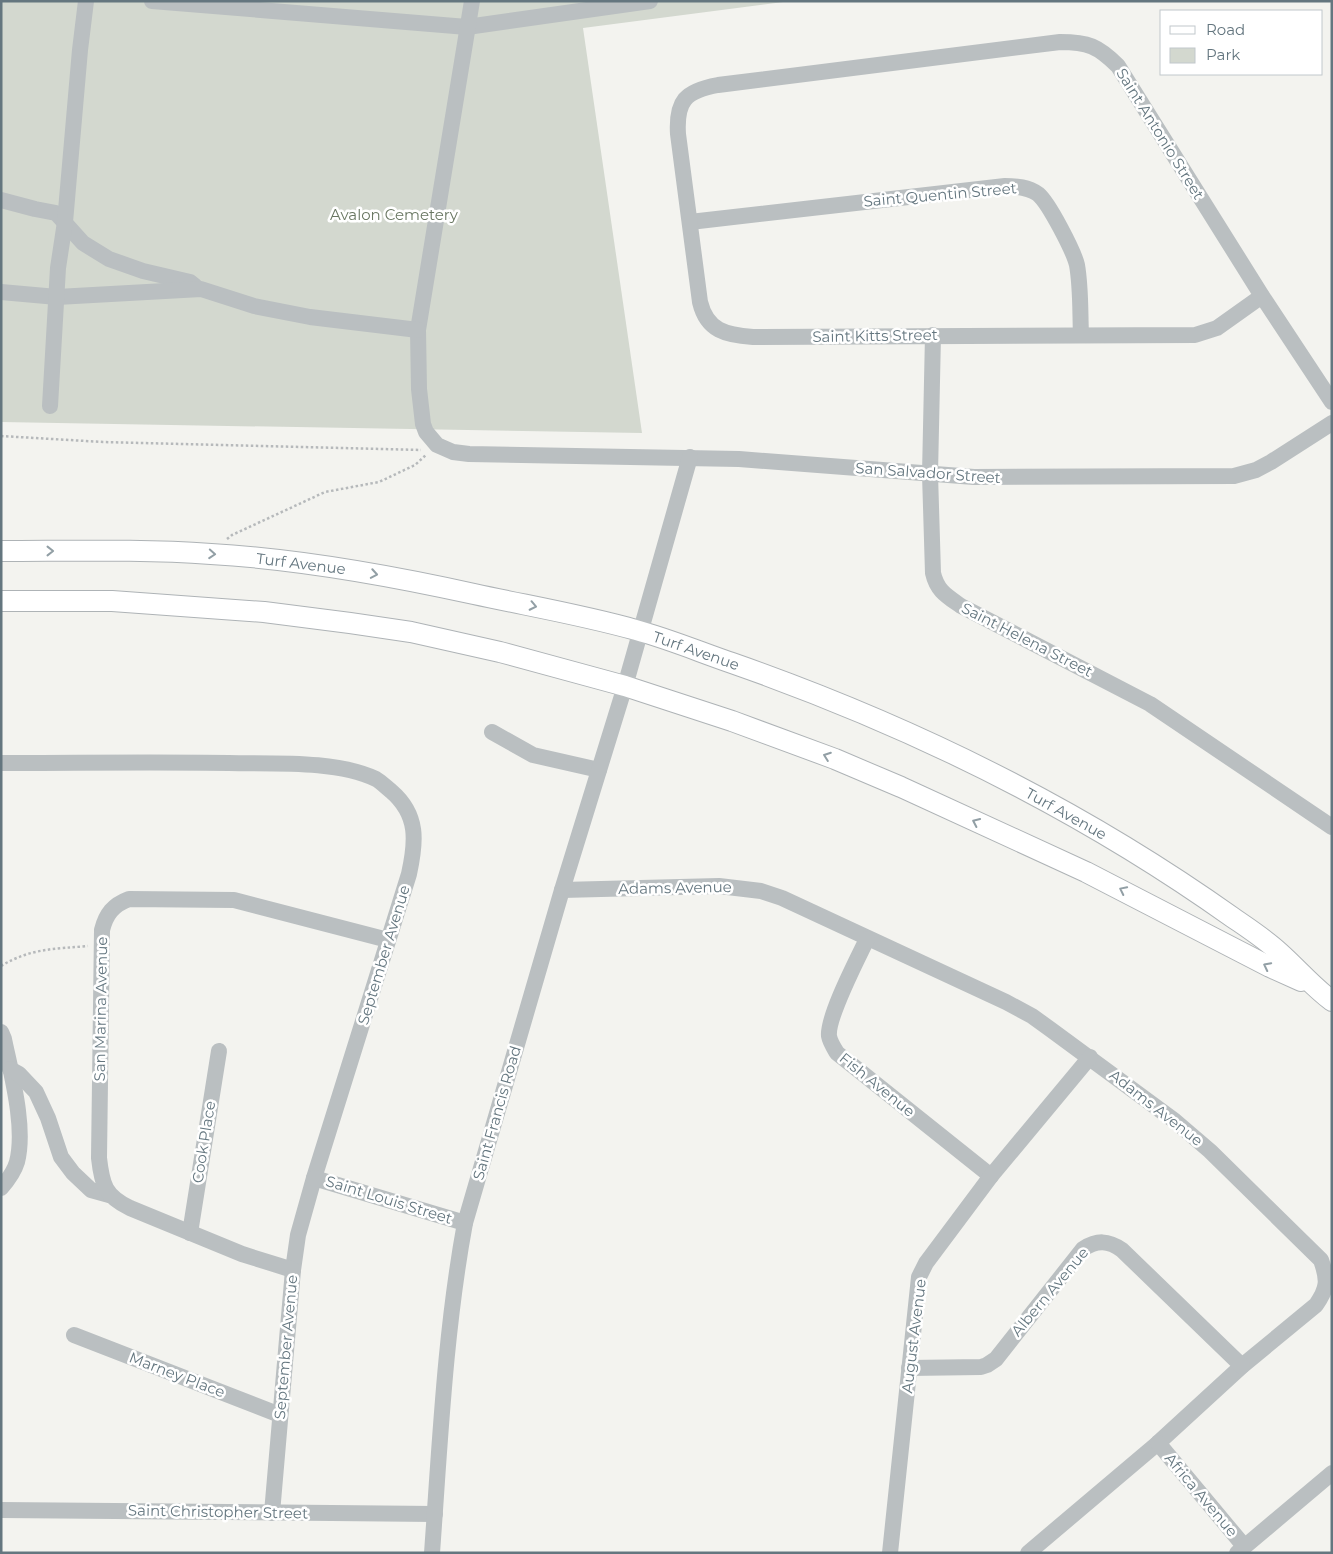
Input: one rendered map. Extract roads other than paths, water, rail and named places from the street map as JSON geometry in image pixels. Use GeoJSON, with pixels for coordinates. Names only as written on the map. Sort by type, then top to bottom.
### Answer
{"type":"FeatureCollection","features":[{"type":"Feature","properties":{"kind":"main road","name":"Turf Avenue"},"geometry":{"type":"LineString","coordinates":[[1,551],[210,554],[300,563],[414,581],[582,616],[640,631],[777,679],[849,707],[914,735],[1032,794],[1158,868],[1231,916],[1278,951],[1312,985],[1332,1001]]}},
{"type":"Feature","properties":{"kind":"main road","name":"Turf Avenue"},"geometry":{"type":"LineString","coordinates":[[1,601],[112,601],[264,612],[350,623],[420,634],[500,652],[625,686],[732,721],[835,759],[1086,872],[1270,967],[1312,985]]}},
{"type":"Feature","properties":{"kind":"street"},"geometry":{"type":"LineString","coordinates":[[50,406],[58,268],[65,222],[86,1]]}},
{"type":"Feature","properties":{"kind":"street"},"geometry":{"type":"LineString","coordinates":[[152,1],[467,27],[599,5],[650,1]]}},
{"type":"Feature","properties":{"kind":"street"},"geometry":{"type":"LineString","coordinates":[[1,200],[56,213],[83,242],[109,259],[138,269],[190,282],[201,289],[254,306],[300,315],[418,330],[472,1]]}},
{"type":"Feature","properties":{"kind":"street","name":"Saint Antonio Street"},"geometry":{"type":"LineString","coordinates":[[684,100],[694,92],[718,85],[1060,42],[1080,42],[1095,48],[1106,54],[1118,66],[1262,296],[1332,402]]}},
{"type":"Feature","properties":{"kind":"street","name":"Saint Kitts Street"},"geometry":{"type":"LineString","coordinates":[[684,100],[680,106],[678,124],[702,312],[706,319],[720,331],[737,336],[752,337],[1195,335],[1217,328],[1262,296]]}},
{"type":"Feature","properties":{"kind":"street","name":"Saint Quentin Street"},"geometry":{"type":"LineString","coordinates":[[690,222],[1005,186],[1018,186],[1030,189],[1040,195],[1048,206],[1074,256],[1078,272],[1081,335]]}},
{"type":"Feature","properties":{"kind":"street"},"geometry":{"type":"LineString","coordinates":[[120,294],[138,269]]}},
{"type":"Feature","properties":{"kind":"street"},"geometry":{"type":"LineString","coordinates":[[1,292],[57,297],[201,289]]}},
{"type":"Feature","properties":{"kind":"street","name":"San Salvador Street"},"geometry":{"type":"LineString","coordinates":[[418,330],[419,389],[423,424],[426,432],[437,445],[453,452],[469,454],[690,457],[785,462],[974,477],[1234,476],[1246,474],[1272,462],[1332,423]]}},
{"type":"Feature","properties":{"kind":"street","name":"Saint Helena Street"},"geometry":{"type":"LineString","coordinates":[[933,335],[930,474],[935,584],[961,606],[1150,704],[1332,827]]}},
{"type":"Feature","properties":{"kind":"street"},"geometry":{"type":"LineString","coordinates":[[640,631],[690,457]]}},
{"type":"Feature","properties":{"kind":"street","name":"Saint Francis Road"},"geometry":{"type":"LineString","coordinates":[[432,1553],[448,1349],[465,1223],[640,631]]}},
{"type":"Feature","properties":{"kind":"street"},"geometry":{"type":"LineString","coordinates":[[492,732],[533,755],[599,770]]}},
{"type":"Feature","properties":{"kind":"street","name":"September Avenue"},"geometry":{"type":"LineString","coordinates":[[1,763],[300,764],[326,766],[377,779],[400,799],[412,821],[415,847],[409,874],[298,1235],[293,1270],[272,1513]]}},
{"type":"Feature","properties":{"kind":"street","name":"Adams Avenue"},"geometry":{"type":"LineString","coordinates":[[562,890],[719,886],[742,887],[761,891],[782,898],[1006,1002],[1032,1016],[1175,1121],[1210,1151],[1321,1260],[1326,1273],[1326,1284],[1323,1294],[1316,1305],[1242,1366],[1158,1443],[1028,1553]]}},
{"type":"Feature","properties":{"kind":"street","name":"San Marina Avenue"},"geometry":{"type":"LineString","coordinates":[[109,1195],[102,1181],[99,1158],[102,930],[110,910],[118,903],[129,899],[234,900],[388,940]]}},
{"type":"Feature","properties":{"kind":"street","name":"Fish Avenue"},"geometry":{"type":"LineString","coordinates":[[867,938],[832,1017],[829,1036],[832,1045],[837,1053],[991,1176]]}},
{"type":"Feature","properties":{"kind":"street"},"geometry":{"type":"LineString","coordinates":[[1,1032],[4,1039],[17,1110],[19,1150],[10,1177],[1,1188]]}},
{"type":"Feature","properties":{"kind":"street","name":"Cook Place"},"geometry":{"type":"LineString","coordinates":[[190,1233],[219,1051]]}},
{"type":"Feature","properties":{"kind":"street","name":"August Avenue"},"geometry":{"type":"LineString","coordinates":[[890,1553],[919,1276],[926,1263],[991,1176],[1090,1057]]}},
{"type":"Feature","properties":{"kind":"street"},"geometry":{"type":"LineString","coordinates":[[10,1069],[18,1074],[36,1092],[46,1112],[61,1157],[73,1173],[90,1190],[109,1195],[116,1202],[242,1254],[293,1270]]}},
{"type":"Feature","properties":{"kind":"street","name":"Saint Louis Street"},"geometry":{"type":"LineString","coordinates":[[314,1178],[465,1223]]}},
{"type":"Feature","properties":{"kind":"street","name":"Albern Avenue"},"geometry":{"type":"LineString","coordinates":[[910,1368],[968,1369],[987,1365],[996,1358],[1083,1248],[1092,1243],[1102,1242],[1113,1244],[1122,1250],[1242,1366]]}},
{"type":"Feature","properties":{"kind":"street","name":"Marney Place"},"geometry":{"type":"LineString","coordinates":[[74,1335],[280,1415]]}},
{"type":"Feature","properties":{"kind":"street","name":"Africa Avenue"},"geometry":{"type":"LineString","coordinates":[[1158,1443],[1240,1550]]}},
{"type":"Feature","properties":{"kind":"street"},"geometry":{"type":"LineString","coordinates":[[1240,1550],[1332,1473]]}},
{"type":"Feature","properties":{"kind":"street","name":"Saint Christopher Street"},"geometry":{"type":"LineString","coordinates":[[1,1510],[435,1514]]}},
{"type":"Feature","properties":{"kind":"park label","name":"Avalon Cemetery"},"geometry":{"type":"Point","coordinates":[394,215]}}]}
